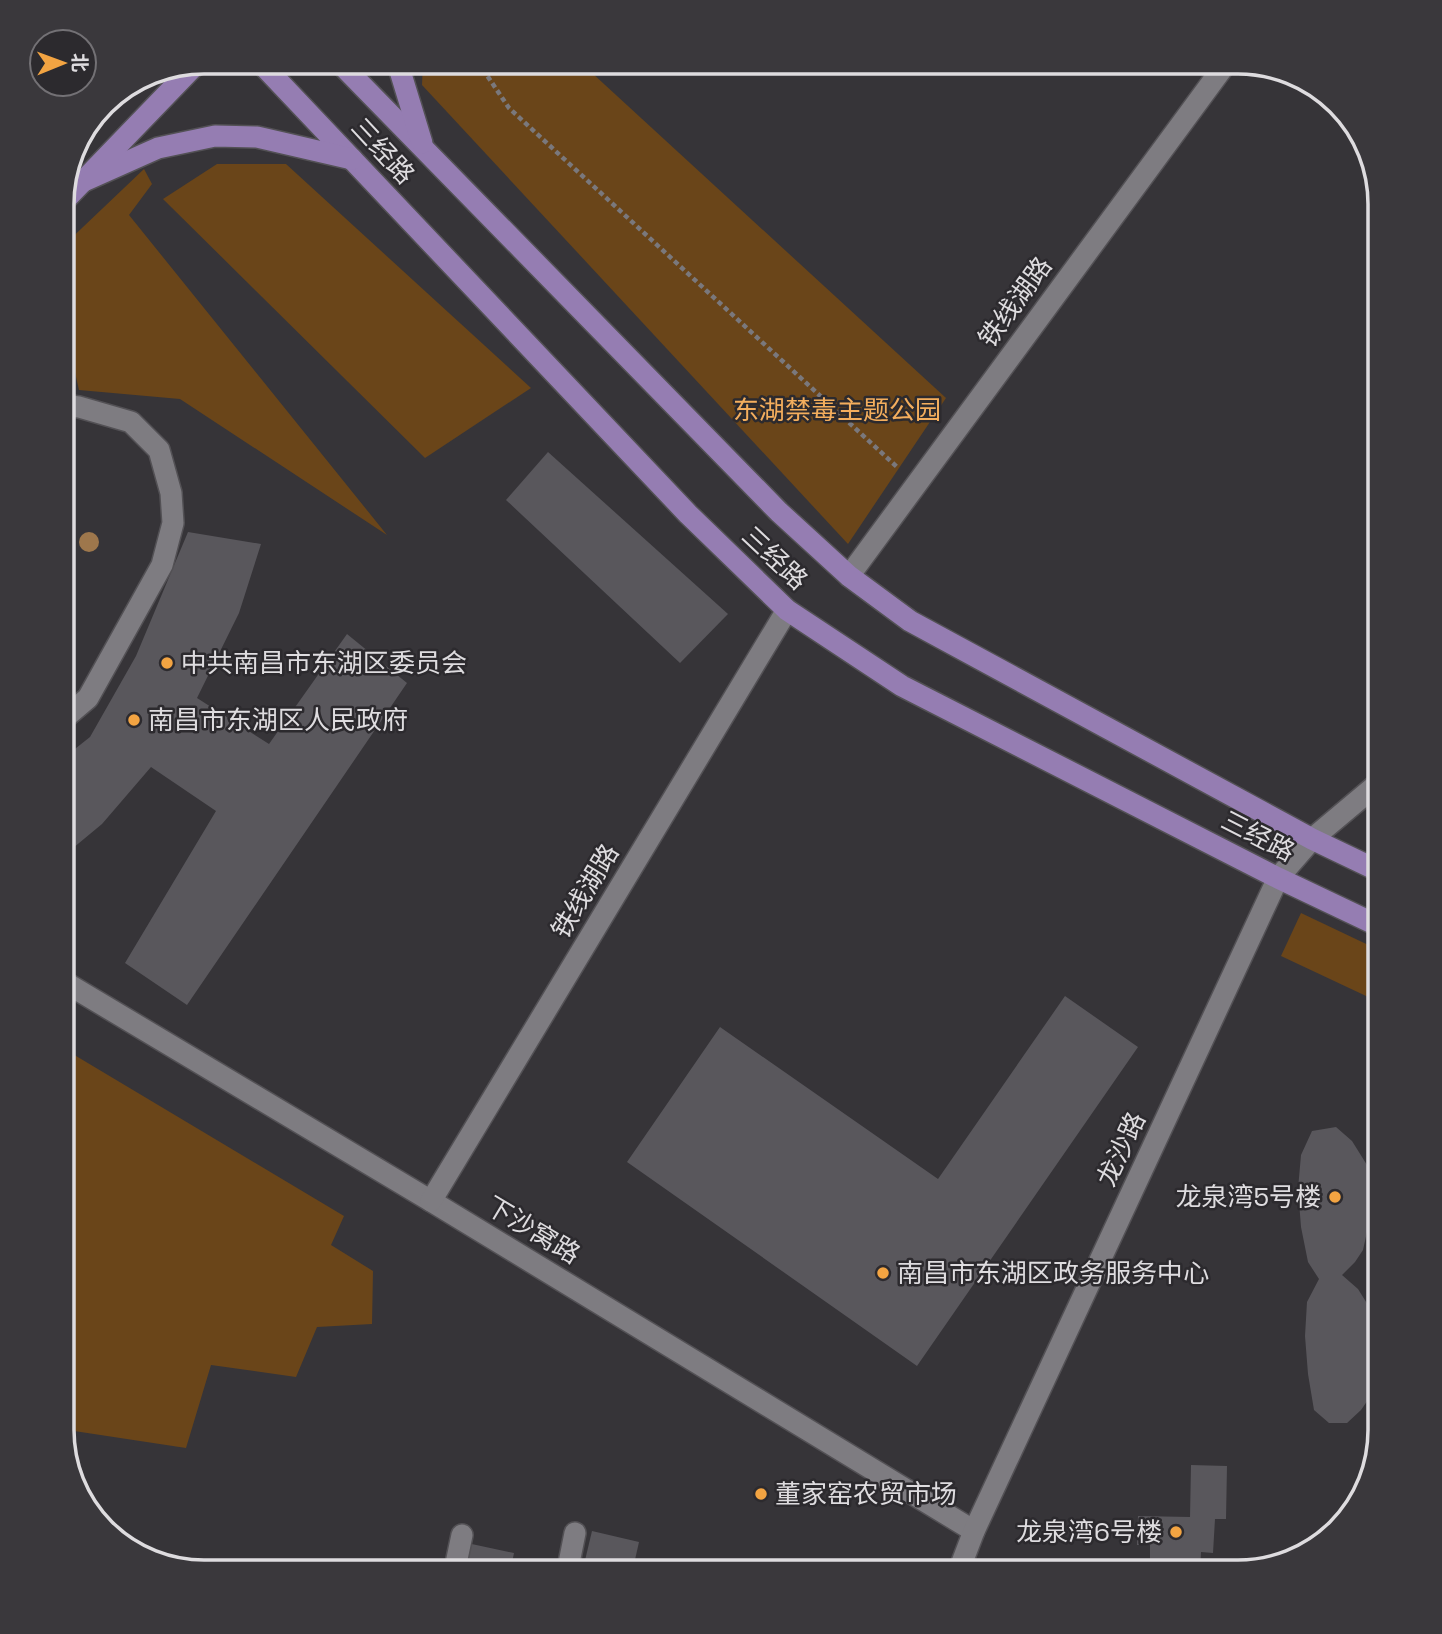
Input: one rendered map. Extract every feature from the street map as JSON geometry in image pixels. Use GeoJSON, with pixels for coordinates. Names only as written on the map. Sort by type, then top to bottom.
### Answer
{"type":"FeatureCollection","features":[{"type":"Feature","properties":{"kind":"main road","name":"三经路"},"geometry":{"type":"LineString","coordinates":[[271,74],[688,514],[787,610],[902,687],[1368,921]]}},
{"type":"Feature","properties":{"kind":"main road","name":"三经路"},"geometry":{"type":"LineString","coordinates":[[351,74],[779,512],[849,576],[910,621],[1312,839],[1368,866]]}},
{"type":"Feature","properties":{"kind":"main road"},"geometry":{"type":"LineString","coordinates":[[401,74],[424,149]]}},
{"type":"Feature","properties":{"kind":"main road"},"geometry":{"type":"LineString","coordinates":[[75,190],[185,75]]}},
{"type":"Feature","properties":{"kind":"main road"},"geometry":{"type":"LineString","coordinates":[[84,181],[158,148],[215,136],[257,137],[352,159]]}},
{"type":"Feature","properties":{"kind":"street","name":"铁线湖路"},"geometry":{"type":"LineString","coordinates":[[849,576],[1218,74]]}},
{"type":"Feature","properties":{"kind":"street"},"geometry":{"type":"LineString","coordinates":[[74,407],[131,422],[159,450],[171,493],[173,523],[162,565],[88,698],[74,710]]}},
{"type":"Feature","properties":{"kind":"street","name":"铁线湖路"},"geometry":{"type":"LineString","coordinates":[[431,1201],[787,610]]}},
{"type":"Feature","properties":{"kind":"street","name":"龙沙路"},"geometry":{"type":"LineString","coordinates":[[963,1560],[974,1531],[1278,878],[1312,839],[1368,793]]}},
{"type":"Feature","properties":{"kind":"street","name":"下沙窝路"},"geometry":{"type":"LineString","coordinates":[[74,988],[974,1531]]}},
{"type":"Feature","properties":{"kind":"street"},"geometry":{"type":"LineString","coordinates":[[570,1560],[575,1533]]}},
{"type":"Feature","properties":{"kind":"street"},"geometry":{"type":"LineString","coordinates":[[457,1560],[462,1535]]}},
{"type":"Feature","properties":{"kind":"path"},"geometry":{"type":"LineString","coordinates":[[486,74],[509,107],[916,484]]}},
{"type":"Feature","properties":{"kind":"green space","name":"东湖禁毒主题公园"},"geometry":{"type":"Polygon","coordinates":[[[422,74],[593,74],[946,398],[848,544],[422,85],[422,74]]]}},
{"type":"Feature","properties":{"kind":"green space"},"geometry":{"type":"Polygon","coordinates":[[[217,164],[286,164],[531,388],[425,458],[163,199],[217,164]]]}},
{"type":"Feature","properties":{"kind":"green space"},"geometry":{"type":"Polygon","coordinates":[[[144,169],[152,184],[129,215],[387,535],[180,399],[79,390],[74,368],[74,236],[144,169]]]}},
{"type":"Feature","properties":{"kind":"green space"},"geometry":{"type":"Polygon","coordinates":[[[1301,913],[1368,945],[1368,997],[1281,956],[1301,913]]]}},
{"type":"Feature","properties":{"kind":"green space"},"geometry":{"type":"Polygon","coordinates":[[[74,1055],[344,1216],[331,1245],[373,1271],[372,1324],[317,1327],[296,1377],[211,1365],[186,1448],[74,1431],[74,1055]]]}},
{"type":"Feature","properties":{"kind":"building"},"geometry":{"type":"Polygon","coordinates":[[[548,452],[728,614],[680,663],[506,500],[548,452]]]}},
{"type":"Feature","properties":{"kind":"building"},"geometry":{"type":"Polygon","coordinates":[[[188,532],[261,544],[239,613],[197,698],[269,744],[347,634],[407,683],[187,1005],[125,963],[216,811],[151,767],[102,824],[74,847],[74,750],[90,737],[136,656],[188,532]]]}},
{"type":"Feature","properties":{"kind":"building","name":"南昌市东湖区政务服务中心"},"geometry":{"type":"Polygon","coordinates":[[[1065,996],[1138,1047],[917,1366],[627,1162],[720,1027],[938,1179],[1065,996]]]}},
{"type":"Feature","properties":{"kind":"building"},"geometry":{"type":"Polygon","coordinates":[[[1336,1127],[1352,1141],[1367,1165],[1368,1172],[1368,1228],[1363,1250],[1342,1275],[1358,1289],[1368,1305],[1368,1400],[1347,1423],[1329,1423],[1314,1410],[1308,1374],[1305,1336],[1307,1302],[1319,1279],[1308,1262],[1301,1227],[1298,1189],[1301,1155],[1312,1131],[1336,1127]]]}},
{"type":"Feature","properties":{"kind":"building","name":"龙泉湾6号楼"},"geometry":{"type":"Polygon","coordinates":[[[1191,1465],[1227,1466],[1226,1519],[1215,1519],[1213,1553],[1201,1552],[1201,1560],[1150,1560],[1150,1545],[1137,1545],[1138,1516],[1190,1517],[1191,1465]]]}},
{"type":"Feature","properties":{"kind":"building"},"geometry":{"type":"Polygon","coordinates":[[[592,1531],[639,1542],[635,1560],[585,1560],[592,1531]]]}},
{"type":"Feature","properties":{"kind":"building"},"geometry":{"type":"Polygon","coordinates":[[[467,1543],[514,1553],[513,1560],[463,1560],[467,1543]]]}},
{"type":"Feature","properties":{"kind":"place","name":"中共南昌市东湖区委员会"},"geometry":{"type":"Point","coordinates":[167,663]}},
{"type":"Feature","properties":{"kind":"place","name":"南昌市东湖区人民政府"},"geometry":{"type":"Point","coordinates":[134,720]}},
{"type":"Feature","properties":{"kind":"place","name":"龙泉湾5号楼"},"geometry":{"type":"Point","coordinates":[1335,1197]}},
{"type":"Feature","properties":{"kind":"place","name":"南昌市东湖区政务服务中心"},"geometry":{"type":"Point","coordinates":[883,1273]}},
{"type":"Feature","properties":{"kind":"place","name":"董家窑农贸市场"},"geometry":{"type":"Point","coordinates":[761,1494]}},
{"type":"Feature","properties":{"kind":"place","name":"龙泉湾6号楼"},"geometry":{"type":"Point","coordinates":[1176,1532]}}]}
